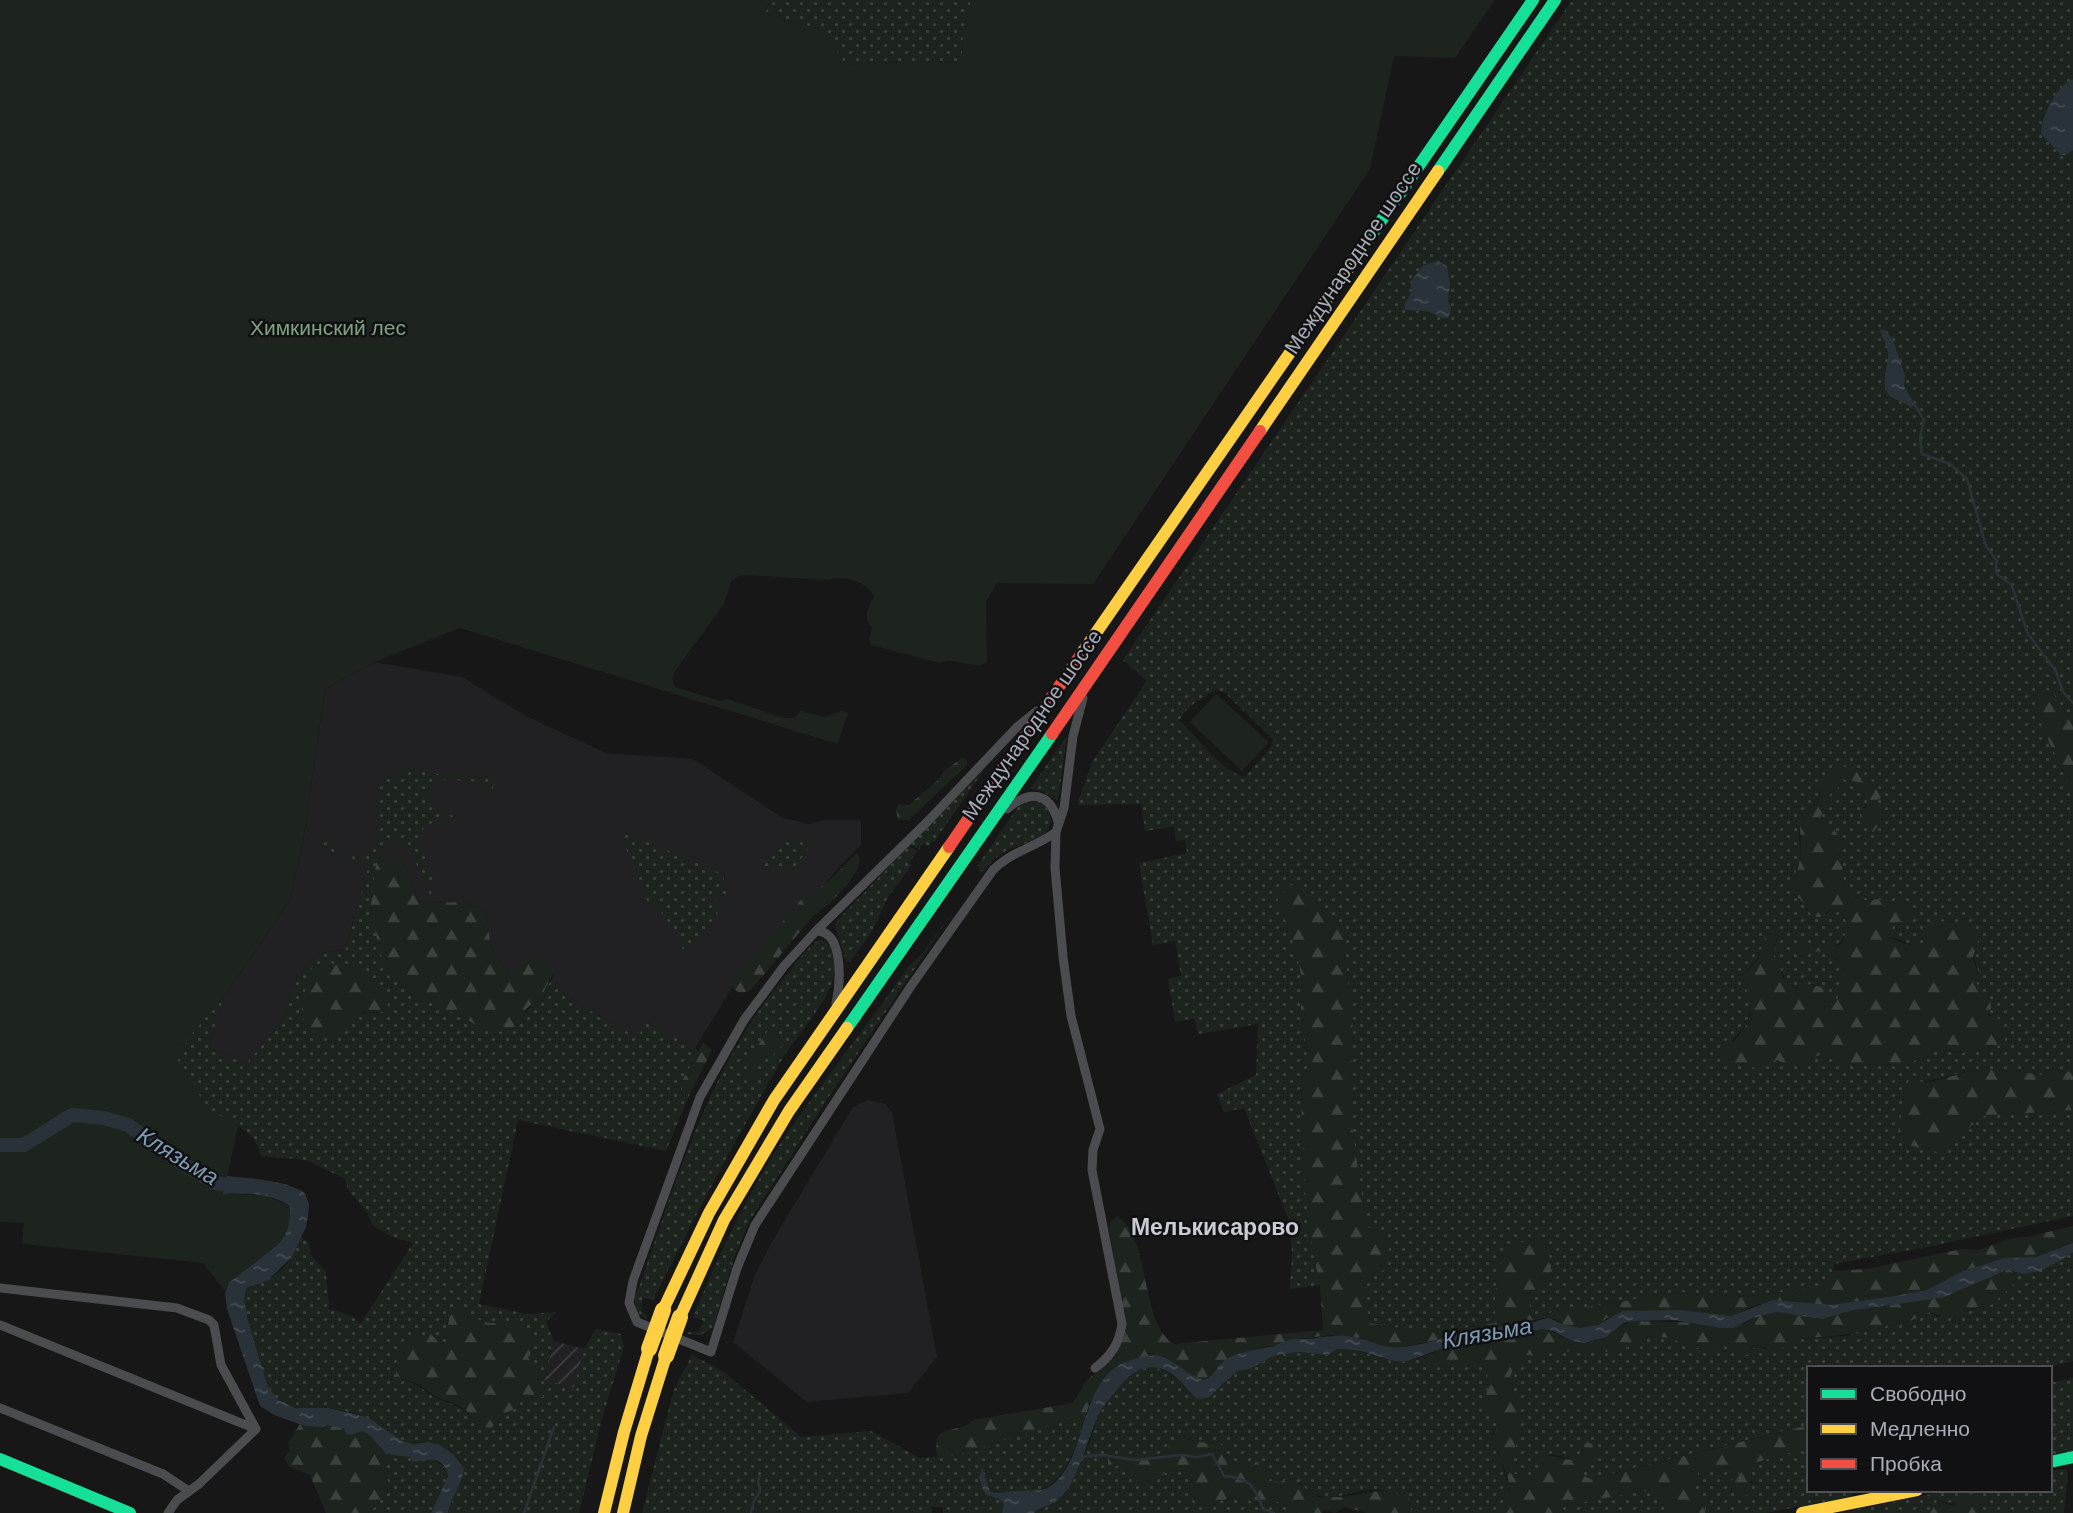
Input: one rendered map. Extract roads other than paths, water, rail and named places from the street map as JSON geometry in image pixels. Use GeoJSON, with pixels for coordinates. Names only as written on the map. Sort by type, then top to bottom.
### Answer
{"type":"FeatureCollection","features":[{"type":"Feature","properties":{"kind":"main road","name":"Международное шоссе"},"geometry":{"type":"LineString","coordinates":[[604,1513],[624,1432],[663,1311],[715,1201],[774,1100],[1533,0]]}},
{"type":"Feature","properties":{"kind":"main road","name":"Международное шоссе"},"geometry":{"type":"LineString","coordinates":[[622,1513],[641,1436],[680,1317],[724,1220],[789,1111],[1089,681],[1555,0]]}},
{"type":"Feature","properties":{"kind":"main road"},"geometry":{"type":"LineString","coordinates":[[2052,1462],[2073,1457]]}},
{"type":"Feature","properties":{"kind":"main road"},"geometry":{"type":"LineString","coordinates":[[0,1459],[130,1513]]}},
{"type":"Feature","properties":{"kind":"main road"},"geometry":{"type":"LineString","coordinates":[[1802,1513],[1907,1492]]}},
{"type":"Feature","properties":{"kind":"street"},"geometry":{"type":"LineString","coordinates":[[1048,704],[996,747],[928,821],[816,931],[784,966],[744,1020],[700,1097],[675,1161],[633,1281],[629,1303],[637,1322],[711,1352],[737,1268],[755,1225],[911,986],[1004,858],[1044,841],[1057,828],[1064,808],[1077,715],[1089,681]]}},
{"type":"Feature","properties":{"kind":"street"},"geometry":{"type":"LineString","coordinates":[[991,822],[1018,799],[1030,796],[1040,797],[1052,805],[1057,828],[1055,868],[1063,957],[1071,1016],[1100,1129],[1093,1150],[1092,1170],[1122,1324],[1120,1336],[1109,1357],[1095,1368]]}},
{"type":"Feature","properties":{"kind":"street"},"geometry":{"type":"LineString","coordinates":[[832,916],[830,935],[839,961],[840,975],[832,1017]]}},
{"type":"Feature","properties":{"kind":"street"},"geometry":{"type":"LineString","coordinates":[[816,931],[830,935]]}},
{"type":"Feature","properties":{"kind":"street"},"geometry":{"type":"LineString","coordinates":[[0,1289],[177,1308],[209,1320],[214,1325],[221,1365],[256,1429]]}},
{"type":"Feature","properties":{"kind":"street"},"geometry":{"type":"LineString","coordinates":[[0,1325],[256,1429]]}},
{"type":"Feature","properties":{"kind":"street"},"geometry":{"type":"LineString","coordinates":[[0,1408],[163,1474],[189,1491]]}},
{"type":"Feature","properties":{"kind":"street"},"geometry":{"type":"LineString","coordinates":[[168,1513],[177,1500],[200,1484],[256,1429]]}},
{"type":"Feature","properties":{"kind":"water"},"geometry":{"type":"Polygon","coordinates":[[[2073,79],[2073,150],[2061,155],[2041,134],[2042,127],[2055,95],[2073,79]]]}},
{"type":"Feature","properties":{"kind":"water"},"geometry":{"type":"Polygon","coordinates":[[[1437,261],[1447,266],[1450,284],[1448,301],[1451,309],[1448,318],[1427,311],[1405,310],[1404,305],[1412,291],[1410,282],[1423,266],[1437,261]]]}},
{"type":"Feature","properties":{"kind":"water"},"geometry":{"type":"Polygon","coordinates":[[[1883,329],[1892,338],[1905,375],[1904,386],[1915,405],[1910,408],[1887,392],[1885,379],[1888,354],[1880,330],[1883,329]]]}},
{"type":"Feature","properties":{"kind":"water"},"geometry":{"type":"Polygon","coordinates":[[[227,1176],[286,1184],[304,1192],[309,1204],[306,1227],[292,1257],[267,1281],[246,1288],[244,1299],[248,1321],[268,1387],[278,1400],[295,1408],[328,1408],[367,1417],[402,1441],[440,1445],[454,1455],[464,1468],[448,1513],[431,1513],[448,1476],[439,1461],[413,1462],[410,1457],[386,1454],[371,1436],[362,1431],[351,1435],[346,1434],[344,1429],[327,1425],[305,1426],[274,1415],[260,1406],[227,1309],[225,1293],[229,1282],[282,1239],[288,1226],[290,1206],[267,1196],[223,1194],[227,1176]]]}},
{"type":"Feature","properties":{"kind":"water"},"geometry":{"type":"Polygon","coordinates":[[[2073,1243],[2073,1252],[2051,1266],[2033,1272],[2009,1269],[1942,1298],[1854,1310],[1822,1319],[1776,1312],[1753,1318],[1733,1328],[1673,1320],[1635,1321],[1624,1323],[1606,1337],[1584,1343],[1542,1329],[1446,1347],[1405,1362],[1344,1349],[1337,1349],[1328,1355],[1299,1352],[1276,1355],[1249,1369],[1237,1371],[1208,1398],[1197,1399],[1169,1372],[1148,1367],[1134,1373],[1122,1383],[1103,1407],[1071,1483],[1053,1503],[1034,1513],[1002,1513],[1004,1505],[1001,1500],[985,1494],[979,1478],[982,1467],[990,1492],[994,1493],[1048,1488],[1064,1473],[1072,1457],[1091,1401],[1100,1384],[1112,1370],[1140,1358],[1159,1356],[1196,1377],[1206,1379],[1228,1358],[1293,1339],[1343,1336],[1384,1346],[1404,1347],[1549,1318],[1564,1325],[1581,1328],[1598,1325],[1622,1311],[1680,1310],[1731,1316],[1773,1300],[1830,1305],[1927,1290],[1961,1272],[2004,1258],[2036,1257],[2073,1243]]]}},
{"type":"Feature","properties":{"kind":"waterway"},"geometry":{"type":"LineString","coordinates":[[1915,405],[1924,420],[1920,437],[1922,454],[1950,464],[1967,479],[1986,546],[1997,561],[1996,572],[2012,586],[2028,634],[2056,671],[2063,692],[2073,703]]}},
{"type":"Feature","properties":{"kind":"waterway","name":"Клязьма"},"geometry":{"type":"LineString","coordinates":[[0,1145],[24,1145],[72,1115],[104,1118],[128,1125],[181,1163],[215,1183],[244,1187]]}},
{"type":"Feature","properties":{"kind":"waterway"},"geometry":{"type":"LineString","coordinates":[[524,1513],[554,1427]]}},
{"type":"Feature","properties":{"kind":"waterway"},"geometry":{"type":"LineString","coordinates":[[1079,1457],[1103,1455],[1134,1460],[1212,1454],[1224,1476],[1250,1484],[1263,1509],[1274,1513]]}},
{"type":"Feature","properties":{"kind":"waterway"},"geometry":{"type":"LineString","coordinates":[[751,1513],[760,1492],[760,1476]]}},
{"type":"Feature","properties":{"kind":"district","name":"Мелькисарово"},"geometry":{"type":"Point","coordinates":[1215,1227]}},
{"type":"Feature","properties":{"kind":"park label","name":"Химкинский лес"},"geometry":{"type":"Point","coordinates":[328,328]}}]}
